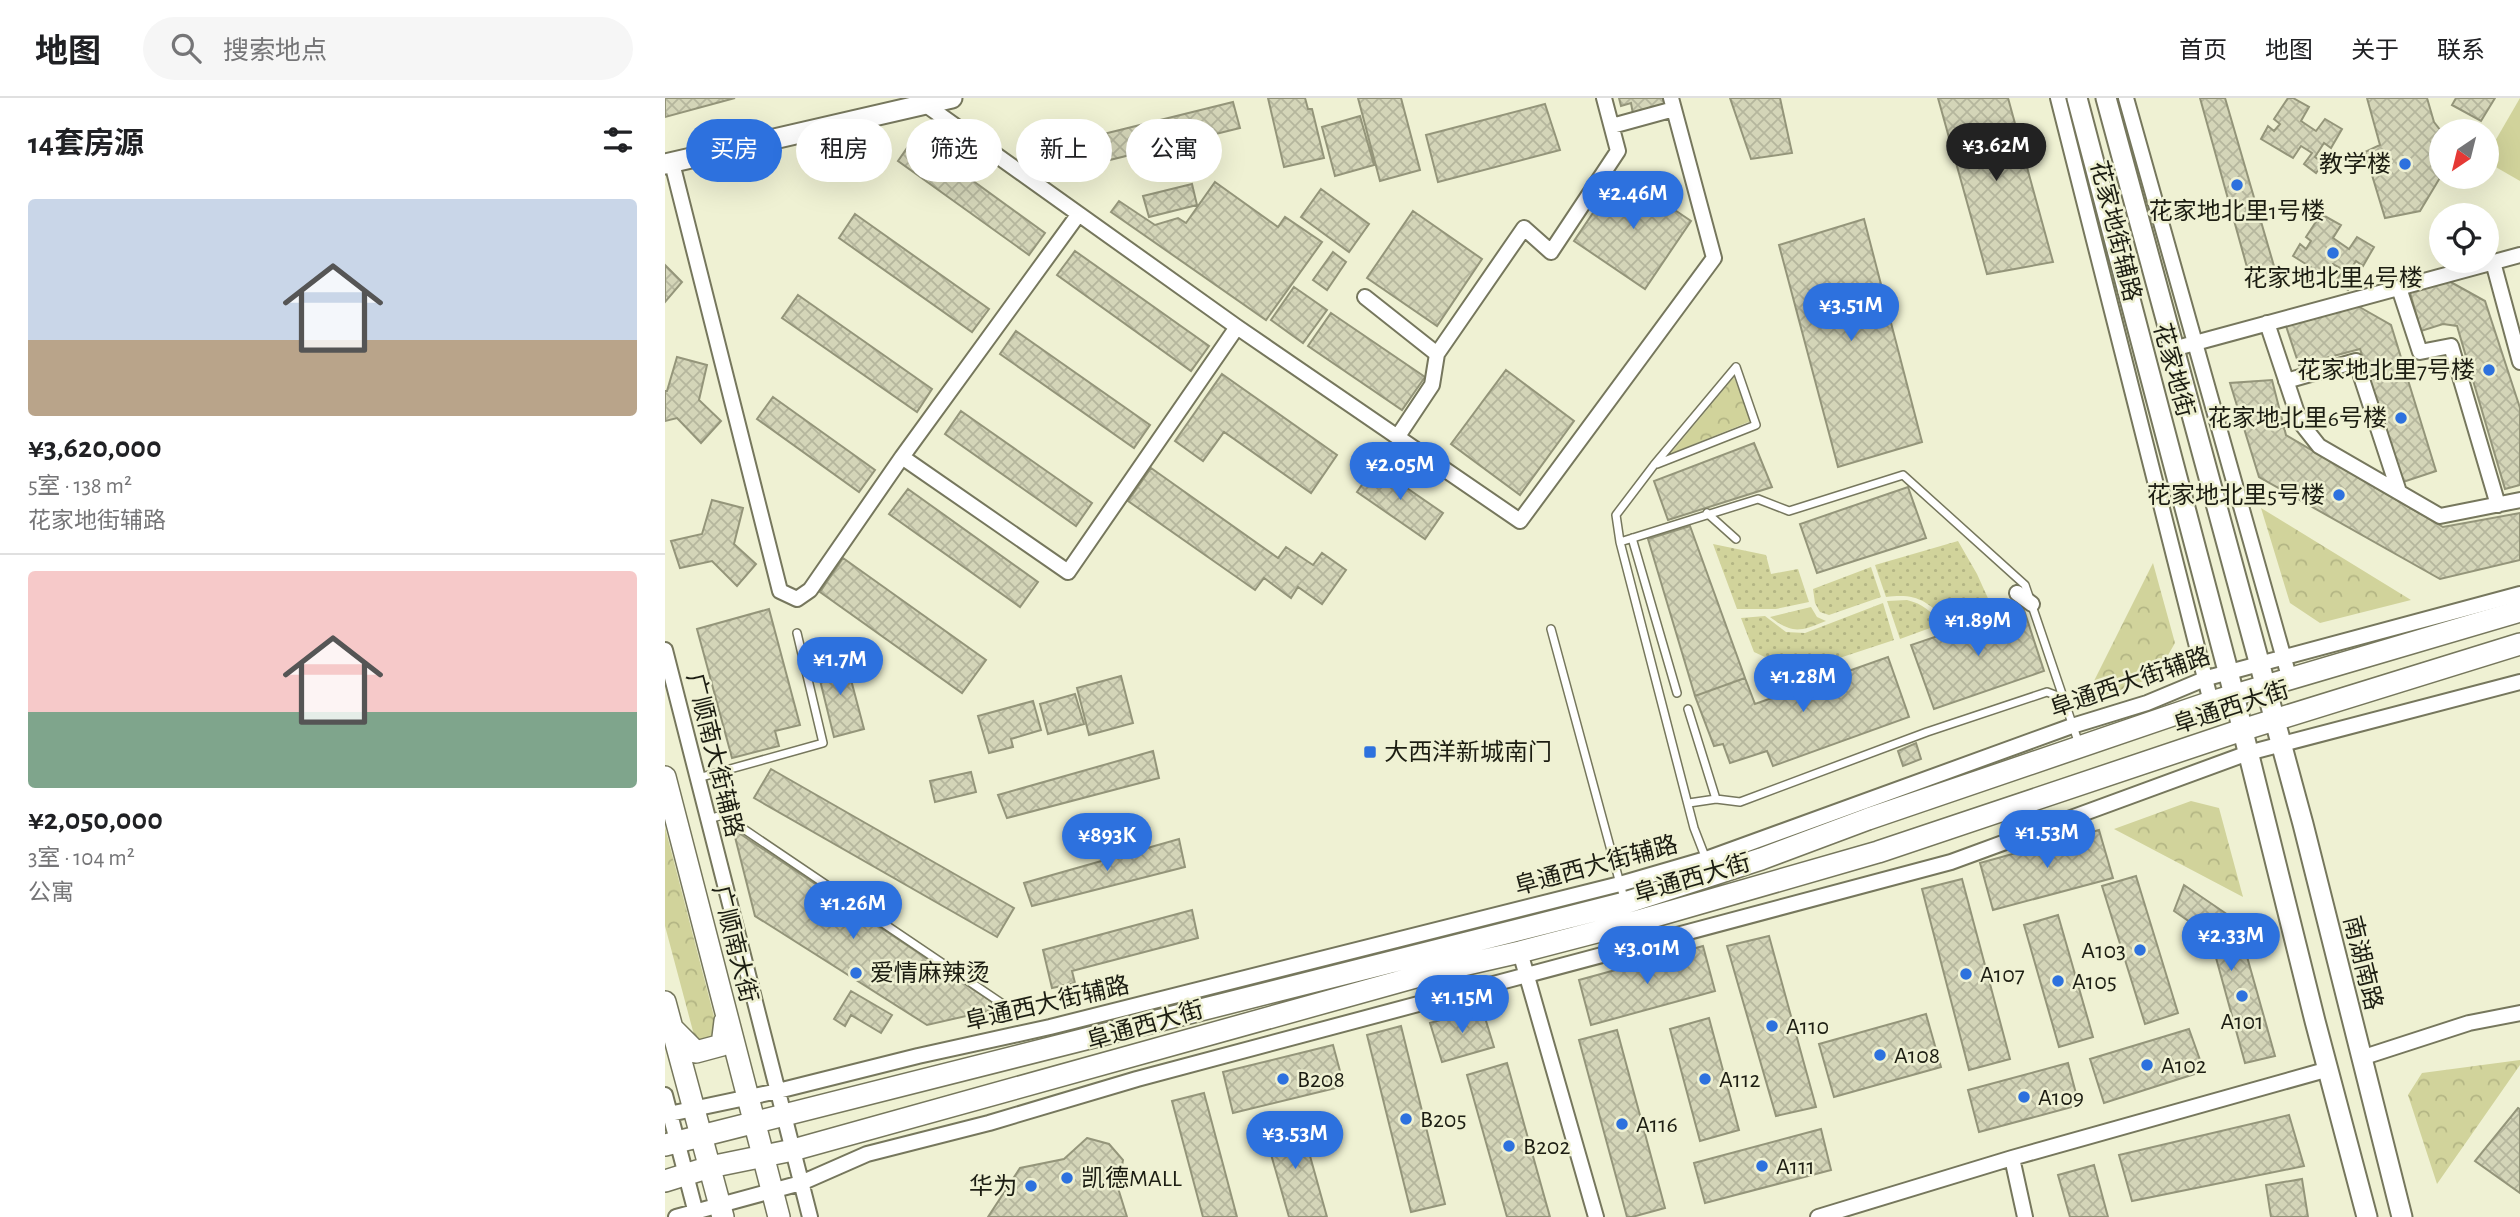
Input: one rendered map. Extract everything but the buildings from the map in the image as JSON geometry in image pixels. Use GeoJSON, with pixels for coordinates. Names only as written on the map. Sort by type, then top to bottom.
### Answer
{"type":"FeatureCollection","features":[{"type":"Feature","properties":{"kind":"main road","name":"阜通西大街"},"geometry":{"type":"LineString","coordinates":[[665,1181],[710,1167],[793,1150],[1441,970],[1520,952],[1625,903],[1761,859],[2076,736],[2290,680],[2520,611]]}},
{"type":"Feature","properties":{"kind":"main road","name":"阜通西大街"},"geometry":{"type":"LineString","coordinates":[[671,1144],[1625,903],[1878,852],[2242,730],[2520,644]]}},
{"type":"Feature","properties":{"kind":"main road","name":"广顺南大街"},"geometry":{"type":"LineString","coordinates":[[665,777],[779,1217]]}},
{"type":"Feature","properties":{"kind":"main road"},"geometry":{"type":"LineString","coordinates":[[665,1002],[722,1211]]}},
{"type":"Feature","properties":{"kind":"main road"},"geometry":{"type":"LineString","coordinates":[[672,1028],[697,1052],[722,1045],[726,1014]]}},
{"type":"Feature","properties":{"kind":"street"},"geometry":{"type":"LineString","coordinates":[[952,98],[668,164],[780,592],[797,599],[810,590],[902,457],[1078,215]]}},
{"type":"Feature","properties":{"kind":"street"},"geometry":{"type":"LineString","coordinates":[[1398,436],[1432,385],[1437,354],[1524,228],[1551,252],[1618,151],[1604,98]]}},
{"type":"Feature","properties":{"kind":"street","name":"花家地街辅路"},"geometry":{"type":"LineString","coordinates":[[2058,98],[2211,702]]}},
{"type":"Feature","properties":{"kind":"street","name":"花家地街"},"geometry":{"type":"LineString","coordinates":[[2077,98],[2242,730]]}},
{"type":"Feature","properties":{"kind":"street","name":"花家地街"},"geometry":{"type":"LineString","coordinates":[[2106,98],[2274,721]]}},
{"type":"Feature","properties":{"kind":"street","name":"花家地街辅路"},"geometry":{"type":"LineString","coordinates":[[2126,98],[2193,344],[2290,680]]}},
{"type":"Feature","properties":{"kind":"street"},"geometry":{"type":"LineString","coordinates":[[926,105],[1237,327],[1520,522],[1714,258],[1672,103],[1612,126]]}},
{"type":"Feature","properties":{"kind":"street"},"geometry":{"type":"LineString","coordinates":[[2499,260],[2520,255]]}},
{"type":"Feature","properties":{"kind":"street"},"geometry":{"type":"LineString","coordinates":[[2172,348],[2453,273]]}},
{"type":"Feature","properties":{"kind":"street"},"geometry":{"type":"LineString","coordinates":[[2496,273],[2520,362]]}},
{"type":"Feature","properties":{"kind":"street"},"geometry":{"type":"LineString","coordinates":[[2399,288],[2420,352],[2451,346],[2498,505]]}},
{"type":"Feature","properties":{"kind":"street"},"geometry":{"type":"LineString","coordinates":[[1366,297],[1437,354]]}},
{"type":"Feature","properties":{"kind":"street"},"geometry":{"type":"LineString","coordinates":[[2504,301],[2520,311]]}},
{"type":"Feature","properties":{"kind":"street"},"geometry":{"type":"LineString","coordinates":[[2267,323],[2300,422],[2319,446],[2440,516],[2520,500]]}},
{"type":"Feature","properties":{"kind":"street"},"geometry":{"type":"LineString","coordinates":[[902,457],[1068,572],[1237,327]]}},
{"type":"Feature","properties":{"kind":"street"},"geometry":{"type":"LineString","coordinates":[[2287,381],[2356,361],[2399,492]]}},
{"type":"Feature","properties":{"kind":"street"},"geometry":{"type":"LineString","coordinates":[[2017,593],[2032,604]]}},
{"type":"Feature","properties":{"kind":"street","name":"阜通西大街辅路"},"geometry":{"type":"LineString","coordinates":[[668,1115],[918,1056],[1625,903],[1706,859],[2076,736],[2207,678],[2520,594]]}},
{"type":"Feature","properties":{"kind":"street","name":"广顺南大街辅路"},"geometry":{"type":"LineString","coordinates":[[665,650],[810,1217]]}},
{"type":"Feature","properties":{"kind":"street"},"geometry":{"type":"LineString","coordinates":[[676,1217],[722,1211],[772,1191],[801,1183],[867,1154],[989,1123],[1137,1079],[1526,974],[1951,862],[2248,753],[2520,682]]}},
{"type":"Feature","properties":{"kind":"street","name":"南湖南路"},"geometry":{"type":"LineString","coordinates":[[2274,721],[2402,1217]]}},
{"type":"Feature","properties":{"kind":"street"},"geometry":{"type":"LineString","coordinates":[[2242,730],[2367,1217]]}},
{"type":"Feature","properties":{"kind":"street"},"geometry":{"type":"LineString","coordinates":[[1520,952],[1596,1217]]}},
{"type":"Feature","properties":{"kind":"street"},"geometry":{"type":"LineString","coordinates":[[2361,1058],[2469,1023],[2520,1013]]}},
{"type":"Feature","properties":{"kind":"street"},"geometry":{"type":"LineString","coordinates":[[1818,1217],[2012,1158],[2329,1069]]}},
{"type":"Feature","properties":{"kind":"street"},"geometry":{"type":"LineString","coordinates":[[665,1095],[671,1144],[686,1175],[697,1214]]}},
{"type":"Feature","properties":{"kind":"street"},"geometry":{"type":"LineString","coordinates":[[2012,1158],[2025,1217]]}},
{"type":"Feature","properties":{"kind":"lane"},"geometry":{"type":"LineString","coordinates":[[1654,465],[1756,425],[1736,367],[1654,465],[1616,515],[1620,542],[1694,828],[1706,859]]}},
{"type":"Feature","properties":{"kind":"lane"},"geometry":{"type":"LineString","coordinates":[[1620,542],[1758,499],[1789,511],[1903,475],[2025,585],[2076,736]]}},
{"type":"Feature","properties":{"kind":"lane"},"geometry":{"type":"LineString","coordinates":[[1707,513],[1736,540]]}},
{"type":"Feature","properties":{"kind":"lane"},"geometry":{"type":"LineString","coordinates":[[1632,538],[1677,694]]}},
{"type":"Feature","properties":{"kind":"lane"},"geometry":{"type":"LineString","coordinates":[[1551,629],[1625,903]]}},
{"type":"Feature","properties":{"kind":"lane"},"geometry":{"type":"LineString","coordinates":[[698,778],[823,743],[797,633]]}},
{"type":"Feature","properties":{"kind":"lane"},"geometry":{"type":"LineString","coordinates":[[1689,803],[1716,799],[1740,802],[2047,692],[2063,698]]}},
{"type":"Feature","properties":{"kind":"lane"},"geometry":{"type":"LineString","coordinates":[[1688,709],[1716,799]]}},
{"type":"Feature","properties":{"kind":"lane"},"geometry":{"type":"LineString","coordinates":[[708,819],[723,815],[1016,1013]]}},
{"type":"Feature","properties":{"kind":"green space"},"geometry":{"type":"Polygon","coordinates":[[[2520,98],[2520,181],[2499,169],[2499,134],[2520,98]]]}},
{"type":"Feature","properties":{"kind":"green space"},"geometry":{"type":"Polygon","coordinates":[[[1734,377],[1751,421],[1670,454],[1734,377]]]}},
{"type":"Feature","properties":{"kind":"green space"},"geometry":{"type":"Polygon","coordinates":[[[2261,508],[2411,600],[2320,623],[2290,603],[2261,508]]]}},
{"type":"Feature","properties":{"kind":"green space"},"geometry":{"type":"Polygon","coordinates":[[[1958,541],[1991,605],[1946,621],[1933,608],[1913,597],[1886,597],[1875,565],[1958,541]]]}},
{"type":"Feature","properties":{"kind":"green space"},"geometry":{"type":"Polygon","coordinates":[[[1713,544],[1766,555],[1771,574],[1798,569],[1809,602],[1776,609],[1737,609],[1713,544]]]}},
{"type":"Feature","properties":{"kind":"green space"},"geometry":{"type":"Polygon","coordinates":[[[2153,563],[2175,643],[2156,676],[2082,705],[2153,563]]]}},
{"type":"Feature","properties":{"kind":"green space"},"geometry":{"type":"Polygon","coordinates":[[[1871,567],[1881,597],[1829,615],[1820,612],[1815,603],[1813,589],[1871,567]]]}},
{"type":"Feature","properties":{"kind":"green space"},"geometry":{"type":"Polygon","coordinates":[[[1907,600],[1926,609],[1941,624],[1900,639],[1887,601],[1907,600]]]}},
{"type":"Feature","properties":{"kind":"green space"},"geometry":{"type":"Polygon","coordinates":[[[1883,603],[1894,640],[1797,672],[1754,652],[1741,618],[1765,616],[1786,632],[1805,633],[1883,603]]]}},
{"type":"Feature","properties":{"kind":"green space"},"geometry":{"type":"Polygon","coordinates":[[[1811,607],[1817,617],[1826,621],[1810,627],[1791,629],[1770,617],[1811,607]]]}},
{"type":"Feature","properties":{"kind":"green space"},"geometry":{"type":"Polygon","coordinates":[[[2191,801],[2219,808],[2243,897],[2114,829],[2191,801]]]}},
{"type":"Feature","properties":{"kind":"green space"},"geometry":{"type":"Polygon","coordinates":[[[665,827],[717,1028],[713,1037],[702,1041],[694,1035],[665,926],[665,827]]]}},
{"type":"Feature","properties":{"kind":"green space"},"geometry":{"type":"Polygon","coordinates":[[[2520,1060],[2520,1065],[2437,1184],[2408,1095],[2422,1073],[2520,1060]]]}},
{"type":"Feature","properties":{"kind":"place","name":"教学楼"},"geometry":{"type":"Point","coordinates":[2405,164]}},
{"type":"Feature","properties":{"kind":"place","name":"花家地北里1号楼"},"geometry":{"type":"Point","coordinates":[2237,185]}},
{"type":"Feature","properties":{"kind":"place","name":"花家地北里4号楼"},"geometry":{"type":"Point","coordinates":[2333,253]}},
{"type":"Feature","properties":{"kind":"place","name":"花家地北里7号楼"},"geometry":{"type":"Point","coordinates":[2489,370]}},
{"type":"Feature","properties":{"kind":"place","name":"花家地北里6号楼"},"geometry":{"type":"Point","coordinates":[2401,418]}},
{"type":"Feature","properties":{"kind":"place","name":"花家地北里5号楼"},"geometry":{"type":"Point","coordinates":[2339,495]}},
{"type":"Feature","properties":{"kind":"place","name":"大西洋新城南门"},"geometry":{"type":"Point","coordinates":[1370,752]}},
{"type":"Feature","properties":{"kind":"place","name":"A103"},"geometry":{"type":"Point","coordinates":[2140,950]}},
{"type":"Feature","properties":{"kind":"place","name":"爱情麻辣烫"},"geometry":{"type":"Point","coordinates":[856,973]}},
{"type":"Feature","properties":{"kind":"place","name":"A107"},"geometry":{"type":"Point","coordinates":[1966,974]}},
{"type":"Feature","properties":{"kind":"place","name":"A105"},"geometry":{"type":"Point","coordinates":[2058,981]}},
{"type":"Feature","properties":{"kind":"place","name":"A101"},"geometry":{"type":"Point","coordinates":[2242,996]}},
{"type":"Feature","properties":{"kind":"place","name":"A110"},"geometry":{"type":"Point","coordinates":[1772,1026]}},
{"type":"Feature","properties":{"kind":"place","name":"A108"},"geometry":{"type":"Point","coordinates":[1880,1055]}},
{"type":"Feature","properties":{"kind":"place","name":"A102"},"geometry":{"type":"Point","coordinates":[2147,1065]}},
{"type":"Feature","properties":{"kind":"place","name":"B208"},"geometry":{"type":"Point","coordinates":[1283,1079]}},
{"type":"Feature","properties":{"kind":"place","name":"A112"},"geometry":{"type":"Point","coordinates":[1705,1079]}},
{"type":"Feature","properties":{"kind":"place","name":"A109"},"geometry":{"type":"Point","coordinates":[2024,1097]}},
{"type":"Feature","properties":{"kind":"place","name":"B205"},"geometry":{"type":"Point","coordinates":[1406,1119]}},
{"type":"Feature","properties":{"kind":"place","name":"A116"},"geometry":{"type":"Point","coordinates":[1622,1124]}},
{"type":"Feature","properties":{"kind":"place","name":"B202"},"geometry":{"type":"Point","coordinates":[1509,1146]}},
{"type":"Feature","properties":{"kind":"place","name":"A111"},"geometry":{"type":"Point","coordinates":[1762,1166]}},
{"type":"Feature","properties":{"kind":"place","name":"凯德MALL"},"geometry":{"type":"Point","coordinates":[1067,1178]}},
{"type":"Feature","properties":{"kind":"place","name":"华为"},"geometry":{"type":"Point","coordinates":[1031,1186]}}]}
